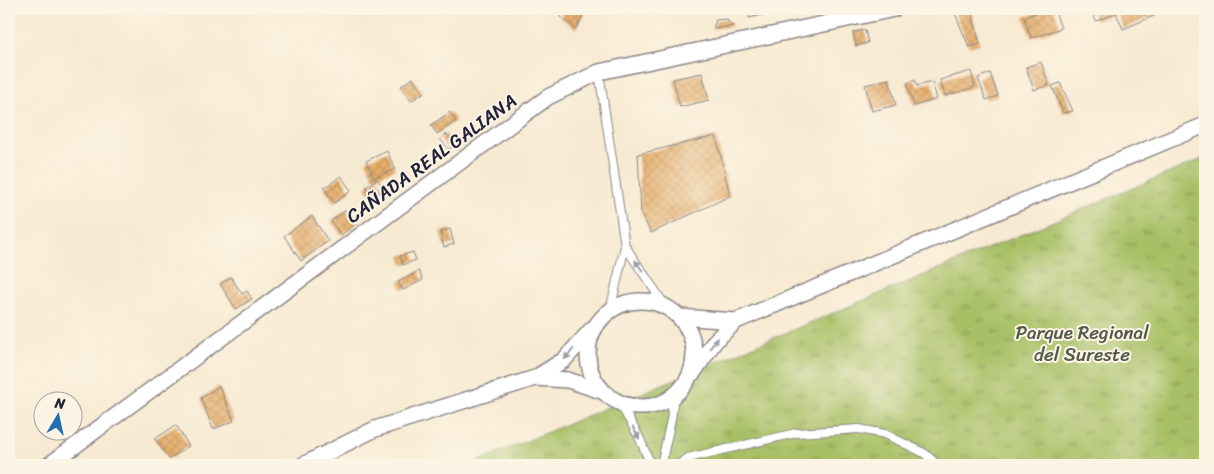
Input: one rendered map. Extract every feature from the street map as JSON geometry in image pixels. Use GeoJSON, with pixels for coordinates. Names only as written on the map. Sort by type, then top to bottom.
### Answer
{"type":"FeatureCollection","features":[{"type":"Feature","properties":{"kind":"street","name":"CAÑADA REAL GALIANA"},"geometry":{"type":"LineString","coordinates":[[49,465],[548,97],[599,72],[894,9]]}},
{"type":"Feature","properties":{"kind":"street"},"geometry":{"type":"LineString","coordinates":[[535,378],[568,380],[604,392],[619,402],[633,406],[662,403],[674,395],[686,382],[715,341],[736,321],[1205,125]]}},
{"type":"Feature","properties":{"kind":"street"},"geometry":{"type":"LineString","coordinates":[[303,465],[375,429],[535,378],[564,360],[610,311],[623,304],[637,300],[652,302],[666,307],[679,317],[689,331],[694,348],[693,366],[686,382]]}},
{"type":"Feature","properties":{"kind":"street"},"geometry":{"type":"LineString","coordinates":[[679,317],[736,321]]}},
{"type":"Feature","properties":{"kind":"street"},"geometry":{"type":"LineString","coordinates":[[596,324],[589,341],[588,359],[593,377],[604,392]]}},
{"type":"Feature","properties":{"kind":"lane"},"geometry":{"type":"LineString","coordinates":[[599,72],[625,246],[610,311]]}},
{"type":"Feature","properties":{"kind":"lane"},"geometry":{"type":"LineString","coordinates":[[625,246],[666,307]]}},
{"type":"Feature","properties":{"kind":"lane"},"geometry":{"type":"LineString","coordinates":[[661,465],[671,420],[674,395]]}},
{"type":"Feature","properties":{"kind":"lane"},"geometry":{"type":"LineString","coordinates":[[619,402],[639,437],[651,465]]}},
{"type":"Feature","properties":{"kind":"lane"},"geometry":{"type":"LineString","coordinates":[[678,465],[688,458],[796,433],[858,429],[885,434],[924,453],[938,465]]}},
{"type":"Feature","properties":{"kind":"green space","name":"Parque Regional del Sureste"},"geometry":{"type":"Polygon","coordinates":[[[1205,158],[1205,465],[469,465],[1205,158]]]}},
{"type":"Feature","properties":{"kind":"building"},"geometry":{"type":"Polygon","coordinates":[[[567,9],[578,9],[584,14],[576,29],[560,17],[567,9]]]}},
{"type":"Feature","properties":{"kind":"building"},"geometry":{"type":"Polygon","coordinates":[[[747,9],[784,9],[784,10],[749,18],[747,9]]]}},
{"type":"Feature","properties":{"kind":"building"},"geometry":{"type":"Polygon","coordinates":[[[971,9],[980,44],[969,47],[954,11],[971,9]]]}},
{"type":"Feature","properties":{"kind":"building"},"geometry":{"type":"Polygon","coordinates":[[[1048,9],[1054,9],[1061,28],[1031,38],[1024,17],[1048,9]]]}},
{"type":"Feature","properties":{"kind":"building"},"geometry":{"type":"Polygon","coordinates":[[[1090,9],[1114,9],[1116,13],[1096,21],[1090,9]]]}},
{"type":"Feature","properties":{"kind":"building"},"geometry":{"type":"Polygon","coordinates":[[[1127,9],[1164,9],[1165,11],[1123,29],[1116,13],[1127,9]]]}},
{"type":"Feature","properties":{"kind":"building"},"geometry":{"type":"Polygon","coordinates":[[[726,19],[733,26],[713,29],[716,20],[726,19]]]}},
{"type":"Feature","properties":{"kind":"building"},"geometry":{"type":"Polygon","coordinates":[[[865,30],[868,43],[856,46],[853,32],[865,30]]]}},
{"type":"Feature","properties":{"kind":"building"},"geometry":{"type":"Polygon","coordinates":[[[1041,62],[1049,85],[1034,90],[1026,67],[1041,62]]]}},
{"type":"Feature","properties":{"kind":"building"},"geometry":{"type":"Polygon","coordinates":[[[971,71],[975,87],[945,96],[940,80],[971,71]]]}},
{"type":"Feature","properties":{"kind":"building"},"geometry":{"type":"Polygon","coordinates":[[[702,73],[709,100],[680,107],[673,79],[702,73]]]}},
{"type":"Feature","properties":{"kind":"building"},"geometry":{"type":"Polygon","coordinates":[[[990,73],[998,96],[986,100],[978,78],[990,73]]]}},
{"type":"Feature","properties":{"kind":"building"},"geometry":{"type":"Polygon","coordinates":[[[413,78],[423,93],[411,101],[401,86],[413,78]]]}},
{"type":"Feature","properties":{"kind":"building"},"geometry":{"type":"Polygon","coordinates":[[[889,79],[896,105],[872,111],[865,85],[889,79]]]}},
{"type":"Feature","properties":{"kind":"building"},"geometry":{"type":"Polygon","coordinates":[[[915,80],[917,86],[932,82],[937,99],[914,106],[907,83],[915,80]]]}},
{"type":"Feature","properties":{"kind":"building"},"geometry":{"type":"Polygon","coordinates":[[[1060,83],[1073,111],[1063,113],[1052,86],[1060,83]]]}},
{"type":"Feature","properties":{"kind":"building"},"geometry":{"type":"Polygon","coordinates":[[[450,112],[456,121],[437,134],[431,125],[450,112]]]}},
{"type":"Feature","properties":{"kind":"building"},"geometry":{"type":"Polygon","coordinates":[[[446,134],[454,144],[449,150],[440,139],[446,134]]]}},
{"type":"Feature","properties":{"kind":"building"},"geometry":{"type":"Polygon","coordinates":[[[716,136],[730,196],[651,233],[641,213],[638,154],[716,136]]]}},
{"type":"Feature","properties":{"kind":"building"},"geometry":{"type":"Polygon","coordinates":[[[387,151],[395,169],[374,178],[366,161],[387,151]]]}},
{"type":"Feature","properties":{"kind":"building"},"geometry":{"type":"Polygon","coordinates":[[[341,176],[351,191],[334,203],[324,188],[341,176]]]}},
{"type":"Feature","properties":{"kind":"building"},"geometry":{"type":"Polygon","coordinates":[[[377,179],[387,192],[375,201],[366,187],[377,179]]]}},
{"type":"Feature","properties":{"kind":"building"},"geometry":{"type":"Polygon","coordinates":[[[346,210],[356,224],[341,235],[331,221],[346,210]]]}},
{"type":"Feature","properties":{"kind":"building"},"geometry":{"type":"Polygon","coordinates":[[[312,216],[328,241],[301,261],[284,236],[312,216]]]}},
{"type":"Feature","properties":{"kind":"building"},"geometry":{"type":"Polygon","coordinates":[[[450,229],[454,244],[444,247],[440,232],[450,229]]]}},
{"type":"Feature","properties":{"kind":"building"},"geometry":{"type":"Polygon","coordinates":[[[413,252],[416,260],[403,265],[400,256],[413,252]]]}},
{"type":"Feature","properties":{"kind":"building"},"geometry":{"type":"Polygon","coordinates":[[[419,271],[423,280],[403,290],[398,282],[419,271]]]}},
{"type":"Feature","properties":{"kind":"building"},"geometry":{"type":"Polygon","coordinates":[[[231,277],[242,294],[247,291],[252,299],[236,309],[220,284],[231,277]]]}},
{"type":"Feature","properties":{"kind":"building"},"geometry":{"type":"Polygon","coordinates":[[[219,386],[234,421],[213,429],[201,398],[219,386]]]}},
{"type":"Feature","properties":{"kind":"building"},"geometry":{"type":"Polygon","coordinates":[[[176,425],[189,446],[169,459],[155,439],[176,425]]]}}]}
